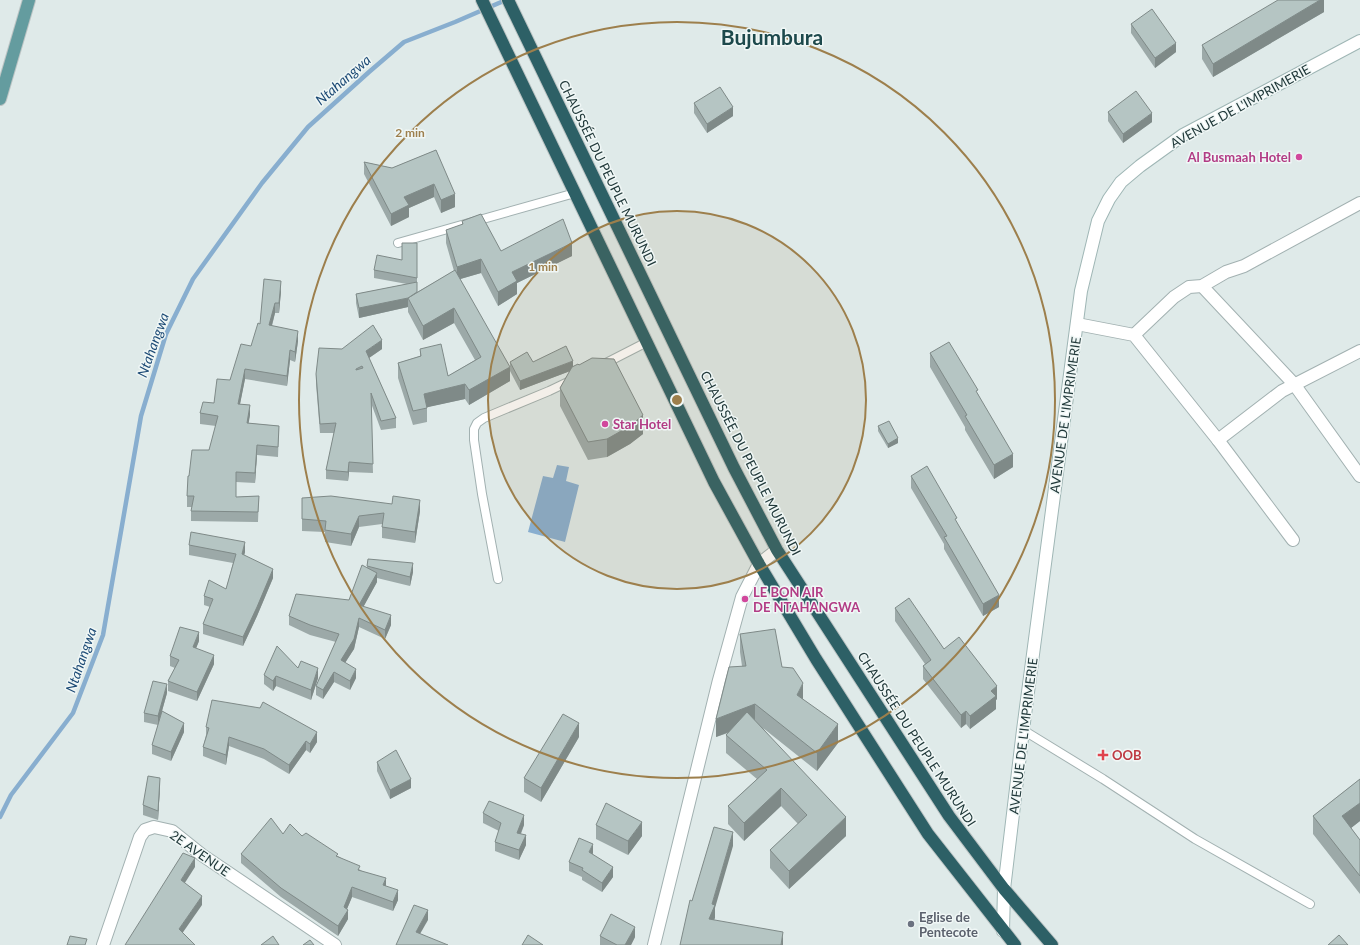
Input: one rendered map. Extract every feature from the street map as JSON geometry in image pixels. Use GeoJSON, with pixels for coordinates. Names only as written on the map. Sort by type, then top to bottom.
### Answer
{"type":"FeatureCollection","features":[{"type":"Feature","properties":{"kind":"highway"},"geometry":{"type":"LineString","coordinates":[[482,0],[714,482],[759,564],[928,834],[1015,945]]}},
{"type":"Feature","properties":{"kind":"highway","name":"CHAUSSÉE DU PEUPLE MURUNDI"},"geometry":{"type":"LineString","coordinates":[[508,0],[731,460],[777,550],[950,816],[1004,889],[1052,945]]}},
{"type":"Feature","properties":{"kind":"main road"},"geometry":{"type":"LineString","coordinates":[[0,99],[29,0]]}},
{"type":"Feature","properties":{"kind":"street","name":"AVENUE DE L'IMPRIMERIE"},"geometry":{"type":"LineString","coordinates":[[1003,931],[1004,889],[1023,730],[1081,291],[1098,221],[1109,199],[1121,182],[1140,166],[1183,135],[1360,41]]}},
{"type":"Feature","properties":{"kind":"street"},"geometry":{"type":"LineString","coordinates":[[1134,335],[1174,296],[1189,287],[1202,286],[1226,272],[1244,266],[1360,204]]}},
{"type":"Feature","properties":{"kind":"street"},"geometry":{"type":"LineString","coordinates":[[1202,286],[1294,384],[1356,462],[1360,476]]}},
{"type":"Feature","properties":{"kind":"street"},"geometry":{"type":"LineString","coordinates":[[1077,324],[1134,335],[1218,440],[1293,540]]}},
{"type":"Feature","properties":{"kind":"street"},"geometry":{"type":"LineString","coordinates":[[1218,440],[1282,391],[1360,351]]}},
{"type":"Feature","properties":{"kind":"street"},"geometry":{"type":"LineString","coordinates":[[654,945],[718,680],[742,597],[759,564],[777,550]]}},
{"type":"Feature","properties":{"kind":"street","name":"2E AVENUE"},"geometry":{"type":"LineString","coordinates":[[103,945],[140,837],[145,830],[154,826],[172,831],[202,855],[335,945]]}},
{"type":"Feature","properties":{"kind":"lane"},"geometry":{"type":"LineString","coordinates":[[398,243],[575,193]]}},
{"type":"Feature","properties":{"kind":"lane"},"geometry":{"type":"LineString","coordinates":[[598,367],[647,342]]}},
{"type":"Feature","properties":{"kind":"lane"},"geometry":{"type":"LineString","coordinates":[[498,579],[482,494],[474,440],[474,429],[477,423],[484,418],[549,391],[577,377]]}},
{"type":"Feature","properties":{"kind":"lane"},"geometry":{"type":"LineString","coordinates":[[1023,730],[1103,779],[1195,839],[1310,904]]}},
{"type":"Feature","properties":{"kind":"water"},"geometry":{"type":"Polygon","coordinates":[[[557,465],[569,467],[566,481],[579,485],[565,542],[528,532],[543,476],[553,478],[557,465]]]}},
{"type":"Feature","properties":{"kind":"building"},"geometry":{"type":"Polygon","coordinates":[[[1278,0],[1320,0],[1213,64],[1202,45],[1278,0]]]}},
{"type":"Feature","properties":{"kind":"building"},"geometry":{"type":"Polygon","coordinates":[[[1152,9],[1176,43],[1155,58],[1131,24],[1152,9]]]}},
{"type":"Feature","properties":{"kind":"building"},"geometry":{"type":"Polygon","coordinates":[[[720,87],[733,107],[707,124],[694,103],[720,87]]]}},
{"type":"Feature","properties":{"kind":"building"},"geometry":{"type":"Polygon","coordinates":[[[1136,91],[1152,113],[1123,134],[1108,112],[1136,91]]]}},
{"type":"Feature","properties":{"kind":"building"},"geometry":{"type":"Polygon","coordinates":[[[436,150],[455,194],[441,200],[434,184],[404,197],[409,205],[391,214],[364,162],[392,168],[436,150]]]}},
{"type":"Feature","properties":{"kind":"building"},"geometry":{"type":"Polygon","coordinates":[[[481,214],[501,251],[563,219],[572,243],[512,272],[517,281],[498,292],[481,259],[457,267],[446,230],[463,224],[462,221],[481,214]]]}},
{"type":"Feature","properties":{"kind":"building"},"geometry":{"type":"Polygon","coordinates":[[[402,243],[417,243],[417,278],[374,270],[377,255],[402,260],[402,243]]]}},
{"type":"Feature","properties":{"kind":"building"},"geometry":{"type":"Polygon","coordinates":[[[455,270],[510,367],[469,390],[465,384],[424,394],[427,408],[413,411],[398,363],[421,356],[420,349],[441,344],[448,376],[481,357],[454,308],[423,326],[408,298],[455,270]]]}},
{"type":"Feature","properties":{"kind":"building"},"geometry":{"type":"Polygon","coordinates":[[[264,279],[281,281],[279,303],[275,303],[269,325],[298,331],[295,352],[290,350],[287,376],[245,369],[238,404],[250,405],[247,423],[279,426],[278,447],[257,445],[255,473],[236,472],[236,497],[259,496],[258,512],[191,511],[194,496],[187,496],[192,450],[209,450],[218,416],[200,413],[203,402],[214,403],[217,379],[230,380],[241,344],[251,346],[258,323],[260,324],[264,279]]]}},
{"type":"Feature","properties":{"kind":"building"},"geometry":{"type":"Polygon","coordinates":[[[417,282],[417,292],[408,298],[359,308],[356,294],[417,282]]]}},
{"type":"Feature","properties":{"kind":"building"},"geometry":{"type":"Polygon","coordinates":[[[373,325],[382,340],[366,351],[396,418],[381,421],[371,393],[373,464],[349,462],[348,472],[326,470],[336,423],[320,424],[316,374],[319,348],[342,349],[373,325]],[[362,366],[356,370],[363,368],[362,366]]]}},
{"type":"Feature","properties":{"kind":"building"},"geometry":{"type":"Polygon","coordinates":[[[949,342],[978,390],[976,391],[1013,454],[994,465],[965,416],[967,415],[930,353],[949,342]]]}},
{"type":"Feature","properties":{"kind":"building"},"geometry":{"type":"Polygon","coordinates":[[[566,346],[573,361],[520,381],[510,362],[527,352],[533,362],[566,346]]]}},
{"type":"Feature","properties":{"kind":"building"},"geometry":{"type":"Polygon","coordinates":[[[592,358],[614,359],[643,415],[630,426],[607,439],[588,442],[560,388],[572,367],[592,358]]]}},
{"type":"Feature","properties":{"kind":"building"},"geometry":{"type":"Polygon","coordinates":[[[889,421],[898,438],[888,444],[878,426],[889,421]]]}},
{"type":"Feature","properties":{"kind":"building"},"geometry":{"type":"Polygon","coordinates":[[[927,466],[957,518],[955,519],[999,595],[983,604],[944,537],[947,536],[911,476],[927,466]]]}},
{"type":"Feature","properties":{"kind":"building"},"geometry":{"type":"Polygon","coordinates":[[[331,496],[392,504],[393,496],[420,500],[415,532],[382,527],[384,513],[359,516],[351,534],[325,530],[326,521],[302,519],[302,498],[331,496]]]}},
{"type":"Feature","properties":{"kind":"building"},"geometry":{"type":"Polygon","coordinates":[[[191,532],[245,542],[242,554],[273,569],[243,637],[203,624],[213,599],[204,596],[209,580],[226,589],[236,554],[189,545],[191,532]]]}},
{"type":"Feature","properties":{"kind":"building"},"geometry":{"type":"Polygon","coordinates":[[[368,559],[413,563],[410,577],[367,566],[368,559]]]}},
{"type":"Feature","properties":{"kind":"building"},"geometry":{"type":"Polygon","coordinates":[[[362,565],[377,573],[359,605],[391,615],[385,630],[359,618],[354,639],[341,660],[356,669],[350,681],[334,672],[323,690],[316,686],[339,634],[310,625],[289,616],[296,594],[349,600],[362,565]]]}},
{"type":"Feature","properties":{"kind":"building"},"geometry":{"type":"Polygon","coordinates":[[[909,598],[944,649],[959,637],[997,686],[991,691],[996,696],[970,716],[966,711],[961,715],[923,666],[931,660],[895,608],[909,598]]]}},
{"type":"Feature","properties":{"kind":"building"},"geometry":{"type":"Polygon","coordinates":[[[180,627],[199,632],[193,647],[214,655],[197,692],[168,681],[179,660],[170,656],[180,627]]]}},
{"type":"Feature","properties":{"kind":"building"},"geometry":{"type":"Polygon","coordinates":[[[775,629],[782,667],[793,668],[803,683],[797,695],[838,724],[817,753],[755,704],[716,719],[729,667],[746,666],[740,634],[775,629]]]}},
{"type":"Feature","properties":{"kind":"building"},"geometry":{"type":"Polygon","coordinates":[[[277,646],[298,668],[301,661],[318,668],[311,690],[276,676],[273,681],[264,675],[277,646]]]}},
{"type":"Feature","properties":{"kind":"building"},"geometry":{"type":"Polygon","coordinates":[[[153,681],[167,684],[158,716],[144,713],[153,681]]]}},
{"type":"Feature","properties":{"kind":"building"},"geometry":{"type":"Polygon","coordinates":[[[212,700],[260,708],[263,702],[317,732],[310,744],[306,741],[289,765],[264,749],[229,737],[226,755],[203,747],[209,728],[206,727],[212,700]]]}},
{"type":"Feature","properties":{"kind":"building"},"geometry":{"type":"Polygon","coordinates":[[[162,711],[184,723],[171,752],[152,745],[162,711]]]}},
{"type":"Feature","properties":{"kind":"building"},"geometry":{"type":"Polygon","coordinates":[[[747,712],[846,817],[789,871],[770,850],[807,815],[781,788],[744,823],[728,806],[767,770],[726,735],[747,712]]]}},
{"type":"Feature","properties":{"kind":"building"},"geometry":{"type":"Polygon","coordinates":[[[563,714],[579,723],[541,788],[524,778],[563,714]]]}},
{"type":"Feature","properties":{"kind":"building"},"geometry":{"type":"Polygon","coordinates":[[[396,750],[411,779],[390,790],[377,762],[396,750]]]}},
{"type":"Feature","properties":{"kind":"building"},"geometry":{"type":"Polygon","coordinates":[[[148,776],[160,778],[158,811],[143,805],[148,776]]]}},
{"type":"Feature","properties":{"kind":"building"},"geometry":{"type":"Polygon","coordinates":[[[1360,779],[1360,803],[1342,816],[1360,840],[1360,876],[1313,816],[1360,779]]]}},
{"type":"Feature","properties":{"kind":"building"},"geometry":{"type":"Polygon","coordinates":[[[489,801],[524,815],[517,833],[526,835],[519,850],[495,842],[501,823],[483,813],[489,801]]]}},
{"type":"Feature","properties":{"kind":"building"},"geometry":{"type":"Polygon","coordinates":[[[606,803],[642,822],[628,841],[596,825],[606,803]]]}},
{"type":"Feature","properties":{"kind":"building"},"geometry":{"type":"Polygon","coordinates":[[[271,818],[283,834],[290,824],[302,836],[306,833],[338,854],[336,856],[360,866],[358,870],[386,878],[383,885],[398,890],[393,902],[352,887],[344,907],[348,910],[338,926],[281,888],[241,854],[271,818]]]}},
{"type":"Feature","properties":{"kind":"building"},"geometry":{"type":"Polygon","coordinates":[[[714,827],[733,832],[712,904],[715,905],[709,919],[783,932],[781,945],[680,945],[690,900],[692,901],[714,827]]]}},
{"type":"Feature","properties":{"kind":"building"},"geometry":{"type":"Polygon","coordinates":[[[579,838],[593,844],[589,852],[613,867],[602,883],[582,870],[583,868],[569,862],[579,838]]]}},
{"type":"Feature","properties":{"kind":"building"},"geometry":{"type":"Polygon","coordinates":[[[183,853],[195,858],[181,880],[202,896],[179,929],[195,945],[125,945],[183,853]]]}},
{"type":"Feature","properties":{"kind":"building"},"geometry":{"type":"Polygon","coordinates":[[[414,905],[428,910],[416,932],[448,945],[396,945],[414,905]]]}},
{"type":"Feature","properties":{"kind":"building"},"geometry":{"type":"Polygon","coordinates":[[[611,914],[635,927],[625,945],[617,945],[600,936],[611,914]]]}},
{"type":"Feature","properties":{"kind":"building"},"geometry":{"type":"Polygon","coordinates":[[[528,935],[543,945],[522,945],[528,935]]]}},
{"type":"Feature","properties":{"kind":"building"},"geometry":{"type":"Polygon","coordinates":[[[1339,935],[1348,945],[1328,945],[1339,935]]]}},
{"type":"Feature","properties":{"kind":"building"},"geometry":{"type":"Polygon","coordinates":[[[70,936],[87,939],[85,945],[67,945],[70,936]]]}},
{"type":"Feature","properties":{"kind":"building"},"geometry":{"type":"Polygon","coordinates":[[[273,936],[279,945],[261,945],[273,936]]]}},
{"type":"Feature","properties":{"kind":"building"},"geometry":{"type":"Polygon","coordinates":[[[310,940],[314,945],[303,945],[310,940]]]}},
{"type":"Feature","properties":{"kind":"waterway","name":"Ntahangwa"},"geometry":{"type":"LineString","coordinates":[[0,817],[11,795],[73,713],[103,635],[141,416],[166,334],[193,279],[262,183],[308,127],[369,72],[404,42],[506,0]]}},
{"type":"Feature","properties":{"kind":"place","name":"Al Busmaah Hotel"},"geometry":{"type":"Point","coordinates":[1299,157]}},
{"type":"Feature","properties":{"kind":"place","name":"Star Hotel"},"geometry":{"type":"Point","coordinates":[605,424]}},
{"type":"Feature","properties":{"kind":"place","name":"LE BON AIR DE NTAHANGWA"},"geometry":{"type":"Point","coordinates":[745,599]}},
{"type":"Feature","properties":{"kind":"place","name":"OOB"},"geometry":{"type":"Point","coordinates":[1103,755]}},
{"type":"Feature","properties":{"kind":"place","name":"Eglise de Pentecote"},"geometry":{"type":"Point","coordinates":[911,924]}},
{"type":"Feature","properties":{"kind":"district","name":"Bujumbura"},"geometry":{"type":"Point","coordinates":[772,38]}}]}
